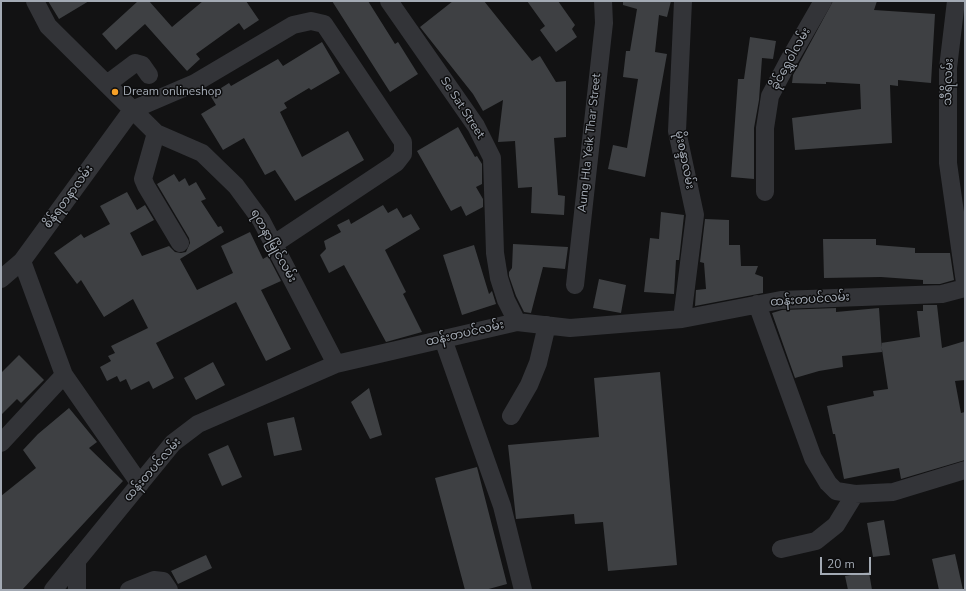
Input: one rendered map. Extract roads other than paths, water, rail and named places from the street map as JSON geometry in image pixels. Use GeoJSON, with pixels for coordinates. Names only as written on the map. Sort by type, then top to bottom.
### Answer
{"type":"FeatureCollection","features":[{"type":"Feature","properties":{"kind":"street","name":"ရတနာမြိုင်လမ်း"},"geometry":{"type":"LineString","coordinates":[[34,1],[48,26],[156,133],[202,153],[236,186],[261,220],[336,364]]}},
{"type":"Feature","properties":{"kind":"street","name":"Se Sat Street"},"geometry":{"type":"LineString","coordinates":[[389,1],[476,126],[492,158],[496,252],[500,278],[506,300],[517,322]]}},
{"type":"Feature","properties":{"kind":"street","name":"Aung Hla Yeik Thar Street"},"geometry":{"type":"LineString","coordinates":[[575,284],[604,23],[603,1]]}},
{"type":"Feature","properties":{"kind":"street","name":"မိုးစန္ဒာလမ်း"},"geometry":{"type":"LineString","coordinates":[[682,319],[695,216],[677,131],[683,1]]}},
{"type":"Feature","properties":{"kind":"street","name":"ခိုင်ရွှေဝါလမ်း"},"geometry":{"type":"LineString","coordinates":[[765,192],[765,128],[770,96],[823,1]]}},
{"type":"Feature","properties":{"kind":"street","name":"သီရိလမ်း"},"geometry":{"type":"LineString","coordinates":[[956,1],[959,27],[948,68],[948,163],[965,283]]}},
{"type":"Feature","properties":{"kind":"street"},"geometry":{"type":"LineString","coordinates":[[132,110],[195,83],[293,25],[311,21],[324,24],[403,142],[403,154],[396,163],[274,244]]}},
{"type":"Feature","properties":{"kind":"street"},"geometry":{"type":"LineString","coordinates":[[107,84],[135,63],[142,65],[149,75]]}},
{"type":"Feature","properties":{"kind":"street","name":"စိန်ရတနာလမ်း"},"geometry":{"type":"LineString","coordinates":[[1,279],[22,261],[132,110]]}},
{"type":"Feature","properties":{"kind":"street"},"geometry":{"type":"LineString","coordinates":[[156,133],[143,179],[180,243]]}},
{"type":"Feature","properties":{"kind":"street"},"geometry":{"type":"LineString","coordinates":[[22,261],[64,375],[140,484]]}},
{"type":"Feature","properties":{"kind":"street","name":"ထန်းတပင်လမ်း"},"geometry":{"type":"LineString","coordinates":[[54,590],[173,443],[198,424],[336,364],[517,322],[570,328],[682,319],[781,300],[942,294],[965,288]]}},
{"type":"Feature","properties":{"kind":"street"},"geometry":{"type":"LineString","coordinates":[[757,304],[813,458],[828,483],[836,491],[855,494],[893,492],[965,470]]}},
{"type":"Feature","properties":{"kind":"street"},"geometry":{"type":"LineString","coordinates":[[511,416],[529,385],[538,363],[547,326]]}},
{"type":"Feature","properties":{"kind":"street"},"geometry":{"type":"LineString","coordinates":[[442,339],[502,506],[523,590]]}},
{"type":"Feature","properties":{"kind":"street"},"geometry":{"type":"LineString","coordinates":[[1,443],[64,375]]}},
{"type":"Feature","properties":{"kind":"street"},"geometry":{"type":"LineString","coordinates":[[781,549],[816,541],[836,525],[855,494]]}},
{"type":"Feature","properties":{"kind":"street"},"geometry":{"type":"LineString","coordinates":[[77,560],[77,590]]}},
{"type":"Feature","properties":{"kind":"street"},"geometry":{"type":"LineString","coordinates":[[129,590],[154,580],[162,581],[169,590]]}},
{"type":"Feature","properties":{"kind":"place","name":"Dream onlineshop"},"geometry":{"type":"Point","coordinates":[115,92]}}]}
